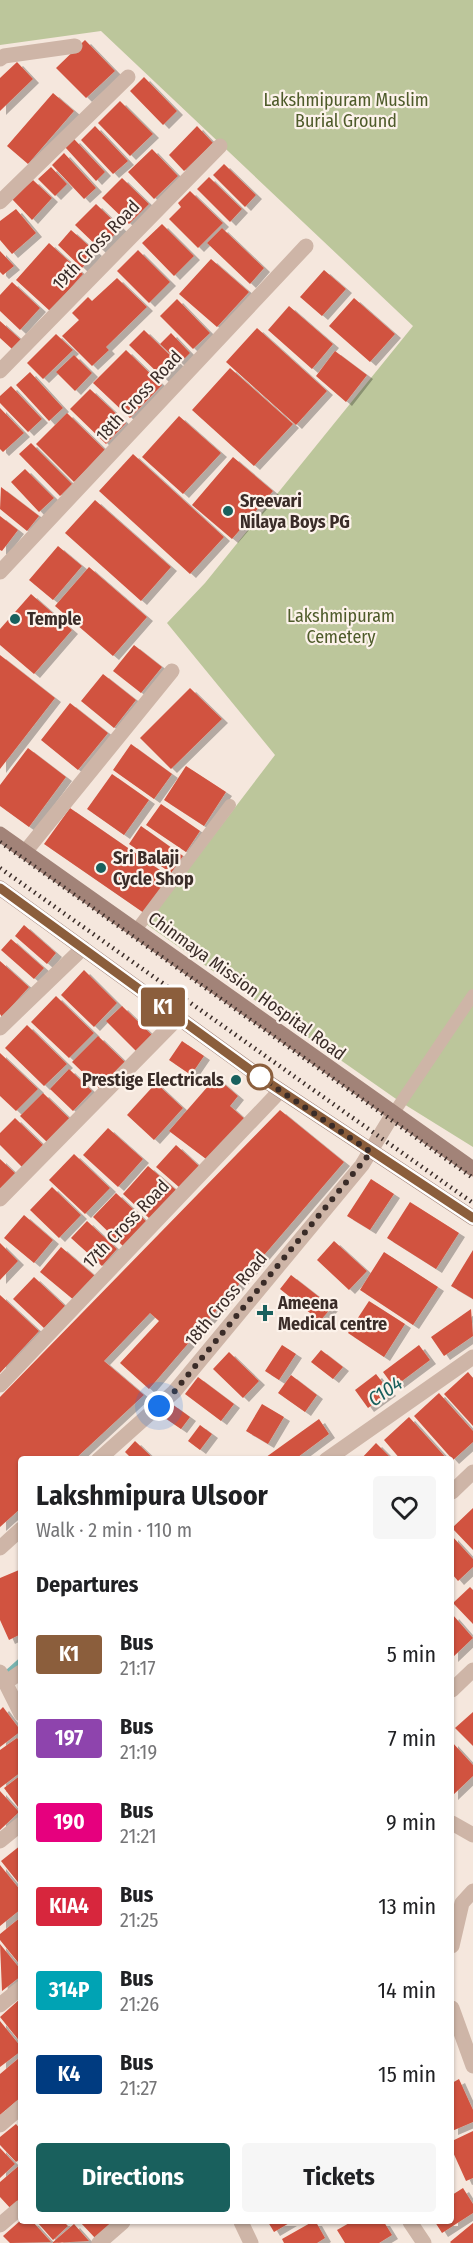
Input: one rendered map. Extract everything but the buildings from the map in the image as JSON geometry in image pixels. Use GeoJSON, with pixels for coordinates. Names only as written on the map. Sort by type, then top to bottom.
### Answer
{"type":"FeatureCollection","features":[{"type":"Feature","properties":{"kind":"main road","name":"Chinmaya Mission Hospital Road"},"geometry":{"type":"LineString","coordinates":[[0,834],[473,1169]]}},
{"type":"Feature","properties":{"kind":"main road"},"geometry":{"type":"LineString","coordinates":[[0,888],[280,1091],[473,1218]]}},
{"type":"Feature","properties":{"kind":"street"},"geometry":{"type":"LineString","coordinates":[[0,59],[4,56],[75,46]]}},
{"type":"Feature","properties":{"kind":"street"},"geometry":{"type":"LineString","coordinates":[[0,202],[128,77]]}},
{"type":"Feature","properties":{"kind":"street","name":"19th Cross Road"},"geometry":{"type":"LineString","coordinates":[[0,371],[220,146]]}},
{"type":"Feature","properties":{"kind":"street","name":"18th Cross Road"},"geometry":{"type":"LineString","coordinates":[[0,573],[306,246]]}},
{"type":"Feature","properties":{"kind":"street"},"geometry":{"type":"LineString","coordinates":[[25,852],[172,671]]}},
{"type":"Feature","properties":{"kind":"street"},"geometry":{"type":"LineString","coordinates":[[0,1028],[83,948]]}},
{"type":"Feature","properties":{"kind":"street"},"geometry":{"type":"LineString","coordinates":[[0,1199],[178,1018]]}},
{"type":"Feature","properties":{"kind":"street","name":"17th Cross Road"},"geometry":{"type":"LineString","coordinates":[[0,1384],[280,1091]]}},
{"type":"Feature","properties":{"kind":"street","name":"18th Cross Road"},"geometry":{"type":"LineString","coordinates":[[102,1456],[174,1392],[371,1152],[393,1114]]}},
{"type":"Feature","properties":{"kind":"street"},"geometry":{"type":"LineString","coordinates":[[332,1456],[473,1357]]}},
{"type":"Feature","properties":{"kind":"street"},"geometry":{"type":"LineString","coordinates":[[454,1490],[473,1472]]}},
{"type":"Feature","properties":{"kind":"street"},"geometry":{"type":"LineString","coordinates":[[0,1548],[18,1532]]}},
{"type":"Feature","properties":{"kind":"street"},"geometry":{"type":"LineString","coordinates":[[454,1688],[473,1670]]}},
{"type":"Feature","properties":{"kind":"street"},"geometry":{"type":"LineString","coordinates":[[18,1673],[3,1678],[18,1708]]}},
{"type":"Feature","properties":{"kind":"street"},"geometry":{"type":"LineString","coordinates":[[454,1824],[473,1835]]}},
{"type":"Feature","properties":{"kind":"street"},"geometry":{"type":"LineString","coordinates":[[0,1841],[18,1826]]}},
{"type":"Feature","properties":{"kind":"street"},"geometry":{"type":"LineString","coordinates":[[454,1937],[462,1903],[473,1891]]}},
{"type":"Feature","properties":{"kind":"street"},"geometry":{"type":"LineString","coordinates":[[0,2005],[18,1990]]}},
{"type":"Feature","properties":{"kind":"street"},"geometry":{"type":"LineString","coordinates":[[454,2014],[473,2066]]}},
{"type":"Feature","properties":{"kind":"street"},"geometry":{"type":"LineString","coordinates":[[0,2126],[18,2111]]}},
{"type":"Feature","properties":{"kind":"street"},"geometry":{"type":"LineString","coordinates":[[0,2225],[18,2210]]}},
{"type":"Feature","properties":{"kind":"street"},"geometry":{"type":"LineString","coordinates":[[99,2243],[121,2224]]}},
{"type":"Feature","properties":{"kind":"street"},"geometry":{"type":"LineString","coordinates":[[242,2224],[251,2243]]}},
{"type":"Feature","properties":{"kind":"street"},"geometry":{"type":"LineString","coordinates":[[411,2224],[424,2243]]}},
{"type":"Feature","properties":{"kind":"lane"},"geometry":{"type":"LineString","coordinates":[[136,930],[230,805]]}},
{"type":"Feature","properties":{"kind":"lane"},"geometry":{"type":"LineString","coordinates":[[393,1114],[473,995]]}},
{"type":"Feature","properties":{"kind":"green space","name":"Lakshmipuram Cemetery"},"geometry":{"type":"Polygon","coordinates":[[[0,0],[473,0],[473,1147],[399,1101],[146,924],[275,755],[167,623],[205,583],[413,326],[101,31],[0,45],[0,0]]]}},
{"type":"Feature","properties":{"kind":"waterway","name":"C104"},"geometry":{"type":"LineString","coordinates":[[2,1679],[18,1665]]}},
{"type":"Feature","properties":{"kind":"railway"},"geometry":{"type":"LineString","coordinates":[[0,842],[473,1178]]}},
{"type":"Feature","properties":{"kind":"railway"},"geometry":{"type":"LineString","coordinates":[[0,868],[473,1203]]}},
{"type":"Feature","properties":{"kind":"bus line","name":"K1"},"geometry":{"type":"LineString","coordinates":[[0,888],[260,1077],[473,1218]]}},
{"type":"Feature","properties":{"kind":"place","name":"Sreevari Nilaya Boys PG"},"geometry":{"type":"Point","coordinates":[228,511]}},
{"type":"Feature","properties":{"kind":"place","name":"Temple"},"geometry":{"type":"Point","coordinates":[15,619]}},
{"type":"Feature","properties":{"kind":"place","name":"Sri Balaji Cycle Shop"},"geometry":{"type":"Point","coordinates":[101,868]}},
{"type":"Feature","properties":{"kind":"place","name":"Prestige Electricals"},"geometry":{"type":"Point","coordinates":[236,1080]}},
{"type":"Feature","properties":{"kind":"place","name":"Ameena Medical centre"},"geometry":{"type":"Point","coordinates":[265,1313]}},
{"type":"Feature","properties":{"kind":"route"},"geometry":{"type":"LineString","coordinates":[[159,1406],[174,1392],[371,1152],[260,1077]]}},
{"type":"Feature","properties":{"kind":"park label","name":"Lakshmipuram Muslim Burial Ground"},"geometry":{"type":"Point","coordinates":[346,110]}}]}
